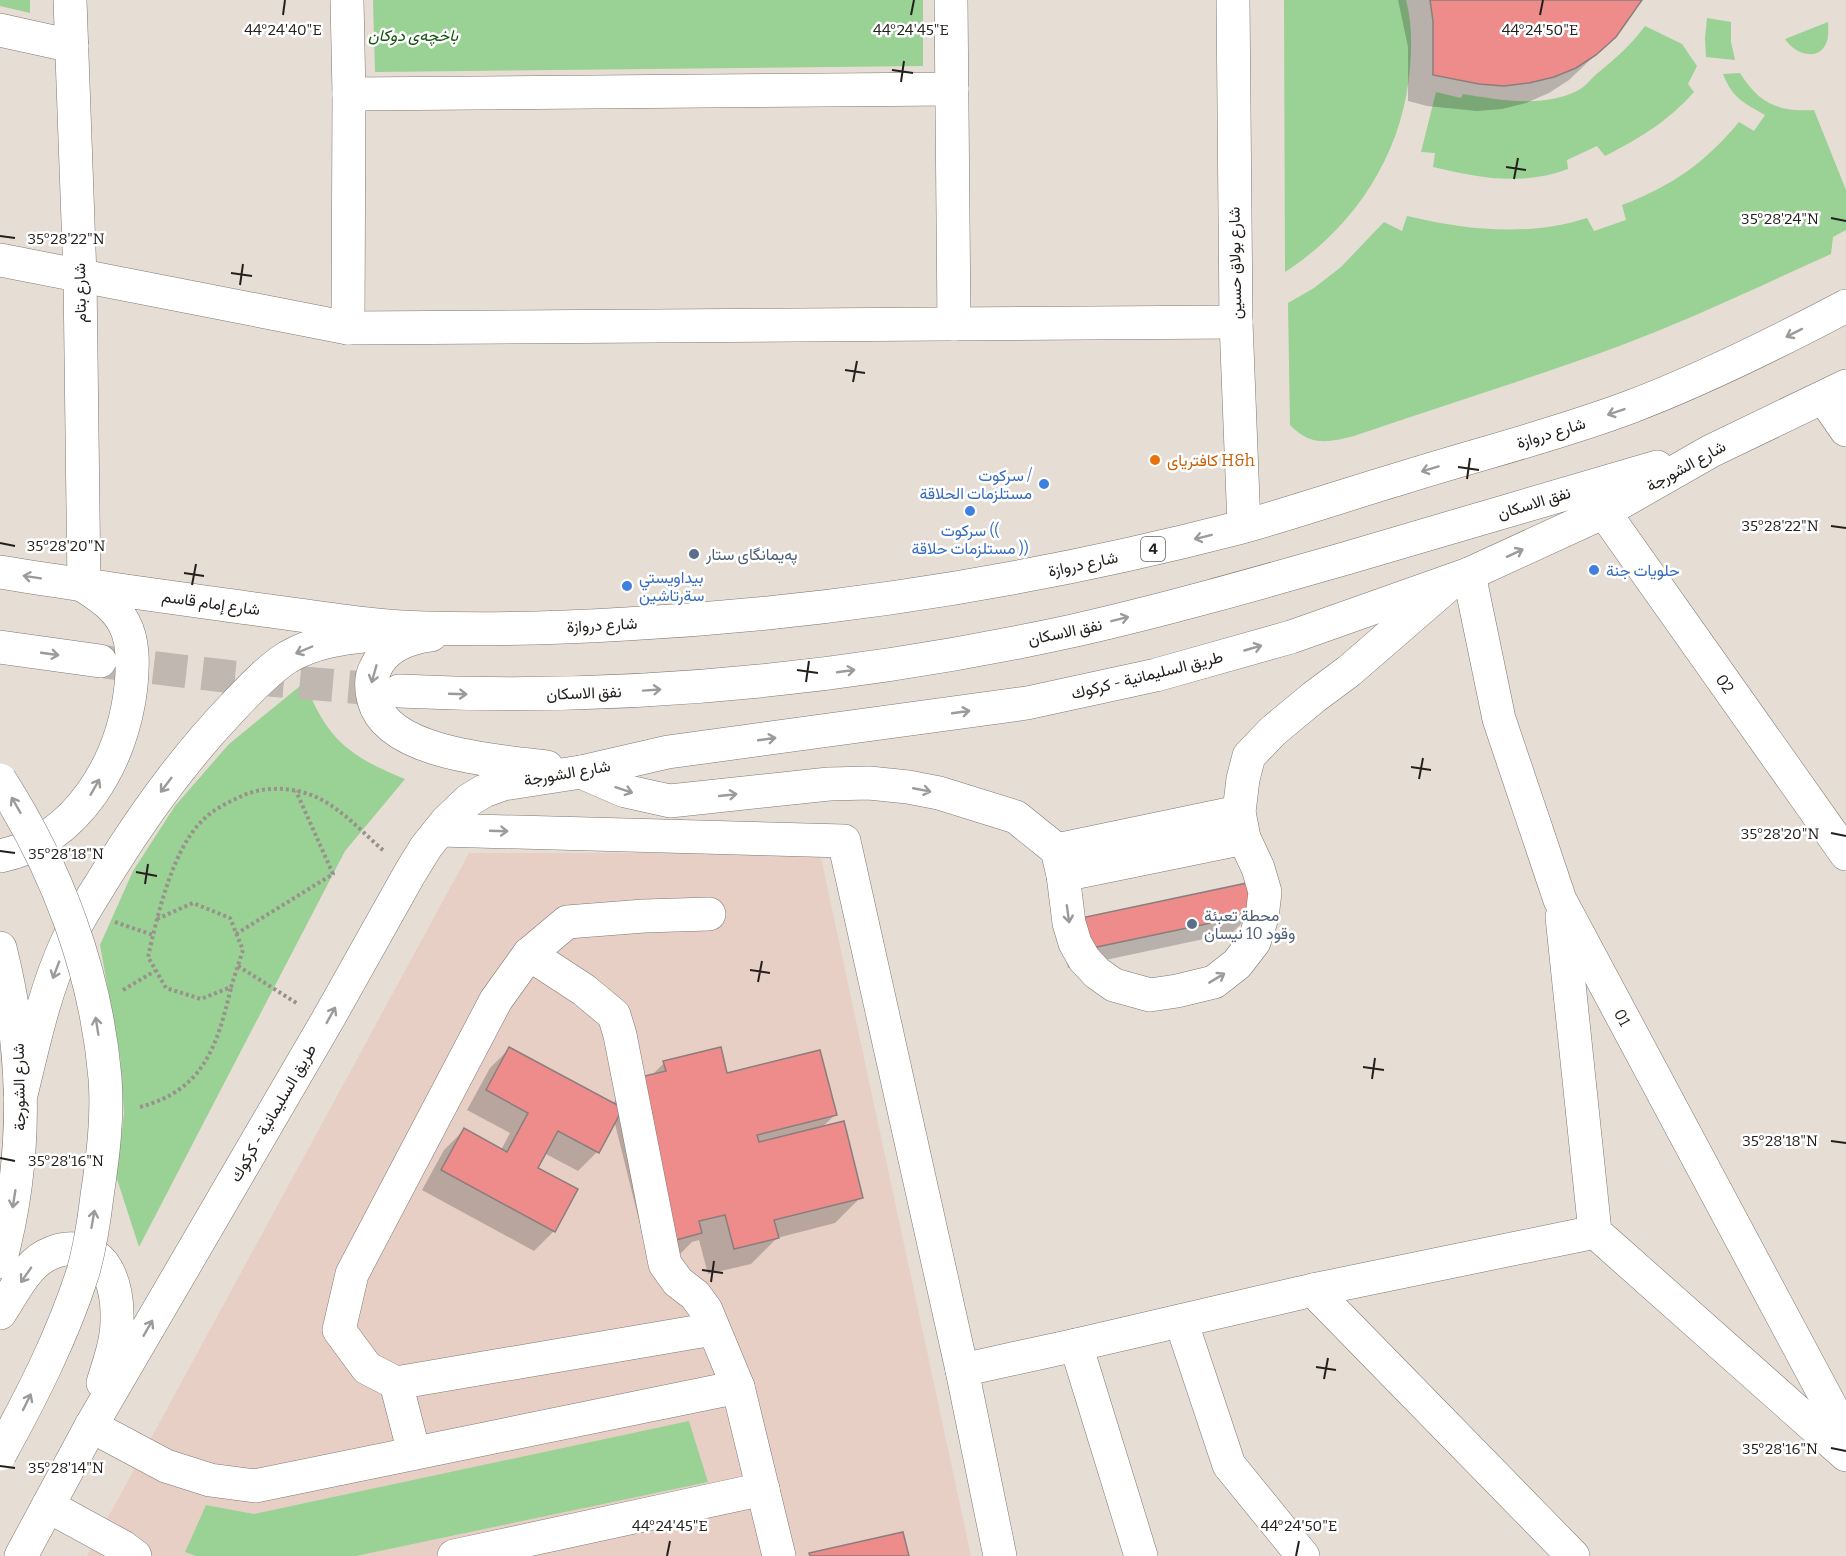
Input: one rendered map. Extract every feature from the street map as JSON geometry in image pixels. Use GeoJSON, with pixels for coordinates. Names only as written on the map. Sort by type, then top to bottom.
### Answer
{"type":"FeatureCollection","features":[{"type":"Feature","properties":{"kind":"street","name":"شارع بتام"},"geometry":{"type":"LineString","coordinates":[[70,0],[80,277],[84,586]]}},
{"type":"Feature","properties":{"kind":"street"},"geometry":{"type":"LineString","coordinates":[[347,0],[348,328]]}},
{"type":"Feature","properties":{"kind":"street"},"geometry":{"type":"LineString","coordinates":[[951,0],[954,324]]}},
{"type":"Feature","properties":{"kind":"street","name":"شارع بولاق حسين"},"geometry":{"type":"LineString","coordinates":[[1233,0],[1236,322],[1244,526]]}},
{"type":"Feature","properties":{"kind":"street"},"geometry":{"type":"LineString","coordinates":[[0,30],[72,46]]}},
{"type":"Feature","properties":{"kind":"street"},"geometry":{"type":"LineString","coordinates":[[349,94],[952,89]]}},
{"type":"Feature","properties":{"kind":"street"},"geometry":{"type":"LineString","coordinates":[[0,260],[348,328],[1236,322]]}},
{"type":"Feature","properties":{"kind":"street","name":"شارع دروازة"},"geometry":{"type":"LineString","coordinates":[[423,628],[499,629],[684,621],[813,609],[933,592],[1052,571],[1244,526],[1554,433],[1632,406],[1711,372],[1846,306]]}},
{"type":"Feature","properties":{"kind":"street"},"geometry":{"type":"LineString","coordinates":[[1835,392],[1846,430]]}},
{"type":"Feature","properties":{"kind":"street","name":"شارع الشورجة"},"geometry":{"type":"LineString","coordinates":[[1604,512],[1711,451],[1835,392]]}},
{"type":"Feature","properties":{"kind":"street","name":"نفق الاسكان"},"geometry":{"type":"LineString","coordinates":[[399,691],[507,695],[634,692],[758,682],[935,658],[1074,630],[1220,594],[1711,451]]}},
{"type":"Feature","properties":{"kind":"street","name":"طريق السليمانية - كركوك"},"geometry":{"type":"LineString","coordinates":[[668,752],[1027,703],[1146,678],[1291,637],[1462,576],[1604,512]]}},
{"type":"Feature","properties":{"kind":"street","name":"02"},"geometry":{"type":"LineString","coordinates":[[1604,512],[1846,854]]}},
{"type":"Feature","properties":{"kind":"street","name":"شارع إمام قاسم"},"geometry":{"type":"LineString","coordinates":[[0,572],[84,586],[360,623],[423,628]]}},
{"type":"Feature","properties":{"kind":"street"},"geometry":{"type":"LineString","coordinates":[[499,629],[423,636],[391,648],[380,660],[373,675],[372,691],[377,710],[383,719],[417,742],[436,749],[464,756],[580,772],[625,791],[670,801],[829,784],[868,783],[939,793],[1016,817],[1060,862],[1069,923],[1075,943],[1084,959],[1096,973],[1114,985],[1150,995],[1214,982],[1238,964],[1254,942],[1262,917],[1265,892],[1242,825],[1243,778],[1249,756],[1273,731],[1349,671],[1462,576]]}},
{"type":"Feature","properties":{"kind":"street","name":"01"},"geometry":{"type":"LineString","coordinates":[[1462,576],[1498,719],[1560,900],[1846,1435]]}},
{"type":"Feature","properties":{"kind":"street"},"geometry":{"type":"LineString","coordinates":[[0,856],[22,850],[55,833],[79,810],[93,791],[110,760],[125,717],[132,677],[128,630],[112,607],[84,586]]}},
{"type":"Feature","properties":{"kind":"street"},"geometry":{"type":"LineString","coordinates":[[20,1099],[42,1011],[79,918],[147,811],[204,738],[268,674],[286,659],[305,648],[341,638],[423,628]]}},
{"type":"Feature","properties":{"kind":"street"},"geometry":{"type":"LineString","coordinates":[[0,647],[100,661]]}},
{"type":"Feature","properties":{"kind":"street","name":"شارع الشورجة"},"geometry":{"type":"LineString","coordinates":[[469,800],[503,784],[580,772],[668,752]]}},
{"type":"Feature","properties":{"kind":"street"},"geometry":{"type":"LineString","coordinates":[[0,780],[39,847],[73,930],[96,1014],[105,1078],[105,1107],[101,1171],[83,1270],[42,1371],[0,1454]]}},
{"type":"Feature","properties":{"kind":"street","name":"طريق السليمانية - كركوك"},"geometry":{"type":"LineString","coordinates":[[89,1430],[327,1022],[410,873],[426,847],[469,800]]}},
{"type":"Feature","properties":{"kind":"street"},"geometry":{"type":"LineString","coordinates":[[670,801],[671,836]]}},
{"type":"Feature","properties":{"kind":"street"},"geometry":{"type":"LineString","coordinates":[[1060,862],[1242,825]]}},
{"type":"Feature","properties":{"kind":"street"},"geometry":{"type":"LineString","coordinates":[[440,830],[844,841],[962,1370],[1000,1556]]}},
{"type":"Feature","properties":{"kind":"street"},"geometry":{"type":"LineString","coordinates":[[1560,900],[1595,1232],[1846,1455]]}},
{"type":"Feature","properties":{"kind":"street"},"geometry":{"type":"LineString","coordinates":[[709,914],[567,922],[530,954],[496,999],[352,1274],[339,1330],[367,1368],[396,1383],[713,1329]]}},
{"type":"Feature","properties":{"kind":"street","name":"شارع الشورجة"},"geometry":{"type":"LineString","coordinates":[[0,948],[7,1017],[20,1060],[20,1099],[17,1173],[12,1211],[0,1262]]}},
{"type":"Feature","properties":{"kind":"street"},"geometry":{"type":"LineString","coordinates":[[530,954],[585,990],[614,1015],[620,1035],[665,1264],[678,1282],[695,1294],[706,1310],[738,1387],[779,1556]]}},
{"type":"Feature","properties":{"kind":"street"},"geometry":{"type":"LineString","coordinates":[[962,1370],[1076,1346],[1313,1290],[1595,1232]]}},
{"type":"Feature","properties":{"kind":"street"},"geometry":{"type":"LineString","coordinates":[[0,1313],[26,1274],[44,1256],[58,1251],[75,1249],[91,1252],[105,1265],[114,1287],[116,1331],[89,1430],[21,1556]]}},
{"type":"Feature","properties":{"kind":"street"},"geometry":{"type":"LineString","coordinates":[[1313,1290],[1573,1556]]}},
{"type":"Feature","properties":{"kind":"street"},"geometry":{"type":"LineString","coordinates":[[1181,1321],[1229,1465],[1303,1556]]}},
{"type":"Feature","properties":{"kind":"street"},"geometry":{"type":"LineString","coordinates":[[1076,1346],[1141,1556]]}},
{"type":"Feature","properties":{"kind":"street"},"geometry":{"type":"LineString","coordinates":[[396,1383],[414,1453]]}},
{"type":"Feature","properties":{"kind":"street"},"geometry":{"type":"LineString","coordinates":[[89,1430],[166,1466],[210,1480],[255,1486],[738,1387]]}},
{"type":"Feature","properties":{"kind":"street"},"geometry":{"type":"LineString","coordinates":[[454,1556],[763,1489]]}},
{"type":"Feature","properties":{"kind":"street"},"geometry":{"type":"LineString","coordinates":[[48,1506],[123,1547],[135,1556]]}},
{"type":"Feature","properties":{"kind":"path"},"geometry":{"type":"LineString","coordinates":[[231,987],[201,999],[166,988],[148,957],[157,919],[178,858],[189,837],[215,810],[255,791],[276,788],[316,797],[332,807],[410,873]]}},
{"type":"Feature","properties":{"kind":"path"},"geometry":{"type":"LineString","coordinates":[[236,934],[333,874],[296,791]]}},
{"type":"Feature","properties":{"kind":"path"},"geometry":{"type":"LineString","coordinates":[[137,1108],[167,1097],[199,1073],[222,1025],[243,950],[230,918],[193,903],[157,919]]}},
{"type":"Feature","properties":{"kind":"path"},"geometry":{"type":"LineString","coordinates":[[238,966],[327,1022]]}},
{"type":"Feature","properties":{"kind":"path"},"geometry":{"type":"LineString","coordinates":[[118,993],[156,970]]}},
{"type":"Feature","properties":{"kind":"shaded area"},"geometry":{"type":"Polygon","coordinates":[[[469,853],[820,853],[971,1556],[356,1556],[707,1482],[253,1514],[206,1505],[185,1552],[196,1556],[87,1556],[469,853]]]}},
{"type":"Feature","properties":{"kind":"green space"},"geometry":{"type":"Polygon","coordinates":[[[0,0],[30,0],[30,13],[0,6],[0,0]]]}},
{"type":"Feature","properties":{"kind":"green space","name":"باخچەی دوکان"},"geometry":{"type":"Polygon","coordinates":[[[373,0],[923,0],[923,66],[375,72],[373,0]]]}},
{"type":"Feature","properties":{"kind":"green space"},"geometry":{"type":"Polygon","coordinates":[[[1284,0],[1406,0],[1411,42],[1406,99],[1398,129],[1372,185],[1334,233],[1285,272],[1284,0]]]}},
{"type":"Feature","properties":{"kind":"green space"},"geometry":{"type":"Polygon","coordinates":[[[1707,18],[1731,22],[1731,42],[1735,60],[1706,57],[1707,18]]]}},
{"type":"Feature","properties":{"kind":"green space"},"geometry":{"type":"Polygon","coordinates":[[[1828,22],[1827,41],[1819,52],[1807,54],[1800,52],[1785,39],[1828,22]]]}},
{"type":"Feature","properties":{"kind":"green space"},"geometry":{"type":"Polygon","coordinates":[[[1645,26],[1682,44],[1697,66],[1688,84],[1694,92],[1663,121],[1630,143],[1605,156],[1597,146],[1567,160],[1568,169],[1517,179],[1484,177],[1433,167],[1435,153],[1421,152],[1436,92],[1461,98],[1463,94],[1524,101],[1554,99],[1569,95],[1582,88],[1624,50],[1645,26]]]}},
{"type":"Feature","properties":{"kind":"green space"},"geometry":{"type":"Polygon","coordinates":[[[1740,73],[1755,92],[1771,104],[1790,109],[1814,110],[1846,190],[1846,230],[1833,237],[1831,254],[1649,335],[1354,436],[1327,441],[1312,440],[1290,425],[1288,303],[1314,288],[1341,267],[1384,222],[1402,231],[1407,216],[1474,228],[1520,229],[1542,228],[1587,218],[1594,231],[1626,220],[1622,205],[1657,190],[1686,172],[1713,150],[1739,122],[1754,131],[1765,115],[1735,95],[1723,74],[1740,73]]]}},
{"type":"Feature","properties":{"kind":"green space"},"geometry":{"type":"Polygon","coordinates":[[[305,682],[322,718],[342,744],[369,763],[405,779],[345,851],[139,1247],[116,1176],[124,1114],[120,1056],[100,945],[133,871],[175,806],[229,744],[305,682]]]}},
{"type":"Feature","properties":{"kind":"green space"},"geometry":{"type":"Polygon","coordinates":[[[689,1421],[708,1482],[356,1556],[196,1556],[185,1552],[206,1505],[254,1514],[689,1421]]]}},
{"type":"Feature","properties":{"kind":"building"},"geometry":{"type":"Polygon","coordinates":[[[1430,0],[1642,0],[1616,37],[1596,55],[1576,68],[1554,77],[1504,86],[1479,84],[1433,75],[1433,21],[1430,0]]]}},
{"type":"Feature","properties":{"kind":"building"},"geometry":{"type":"Polygon","coordinates":[[[1247,883],[1254,914],[1087,949],[1081,918],[1247,883]]]}},
{"type":"Feature","properties":{"kind":"building"},"geometry":{"type":"Polygon","coordinates":[[[509,1047],[623,1108],[599,1153],[558,1131],[538,1168],[578,1189],[555,1232],[441,1170],[464,1128],[507,1152],[528,1113],[486,1090],[509,1047]]]}},
{"type":"Feature","properties":{"kind":"building"},"geometry":{"type":"Polygon","coordinates":[[[721,1047],[727,1073],[820,1050],[837,1115],[757,1135],[759,1142],[844,1121],[863,1198],[774,1220],[779,1238],[734,1249],[725,1215],[699,1221],[702,1233],[676,1240],[636,1078],[666,1071],[663,1061],[721,1047]]]}},
{"type":"Feature","properties":{"kind":"building"},"geometry":{"type":"Polygon","coordinates":[[[903,1532],[909,1556],[810,1556],[809,1553],[903,1532]]]}},
{"type":"Feature","properties":{"kind":"tunnel"},"geometry":{"type":"LineString","coordinates":[[105,662],[233,677],[399,691]]}},
{"type":"Feature","properties":{"kind":"place","name":"کافتریای H&h"},"geometry":{"type":"Point","coordinates":[1155,460]}},
{"type":"Feature","properties":{"kind":"place","name":"سركوت / مستلزمات الحلاقة"},"geometry":{"type":"Point","coordinates":[1044,484]}},
{"type":"Feature","properties":{"kind":"place","name":"سركوت (( مستلزمات حلاقة ))"},"geometry":{"type":"Point","coordinates":[970,511]}},
{"type":"Feature","properties":{"kind":"place","name":"پەیمانگای ستار"},"geometry":{"type":"Point","coordinates":[694,554]}},
{"type":"Feature","properties":{"kind":"place","name":"حلویات جنة"},"geometry":{"type":"Point","coordinates":[1594,570]}},
{"type":"Feature","properties":{"kind":"place","name":"بيداويستي سةرتاشين"},"geometry":{"type":"Point","coordinates":[627,586]}},
{"type":"Feature","properties":{"kind":"place","name":"محطة تعبئة وقود 10 نيسان"},"geometry":{"type":"Point","coordinates":[1192,924]}}]}
